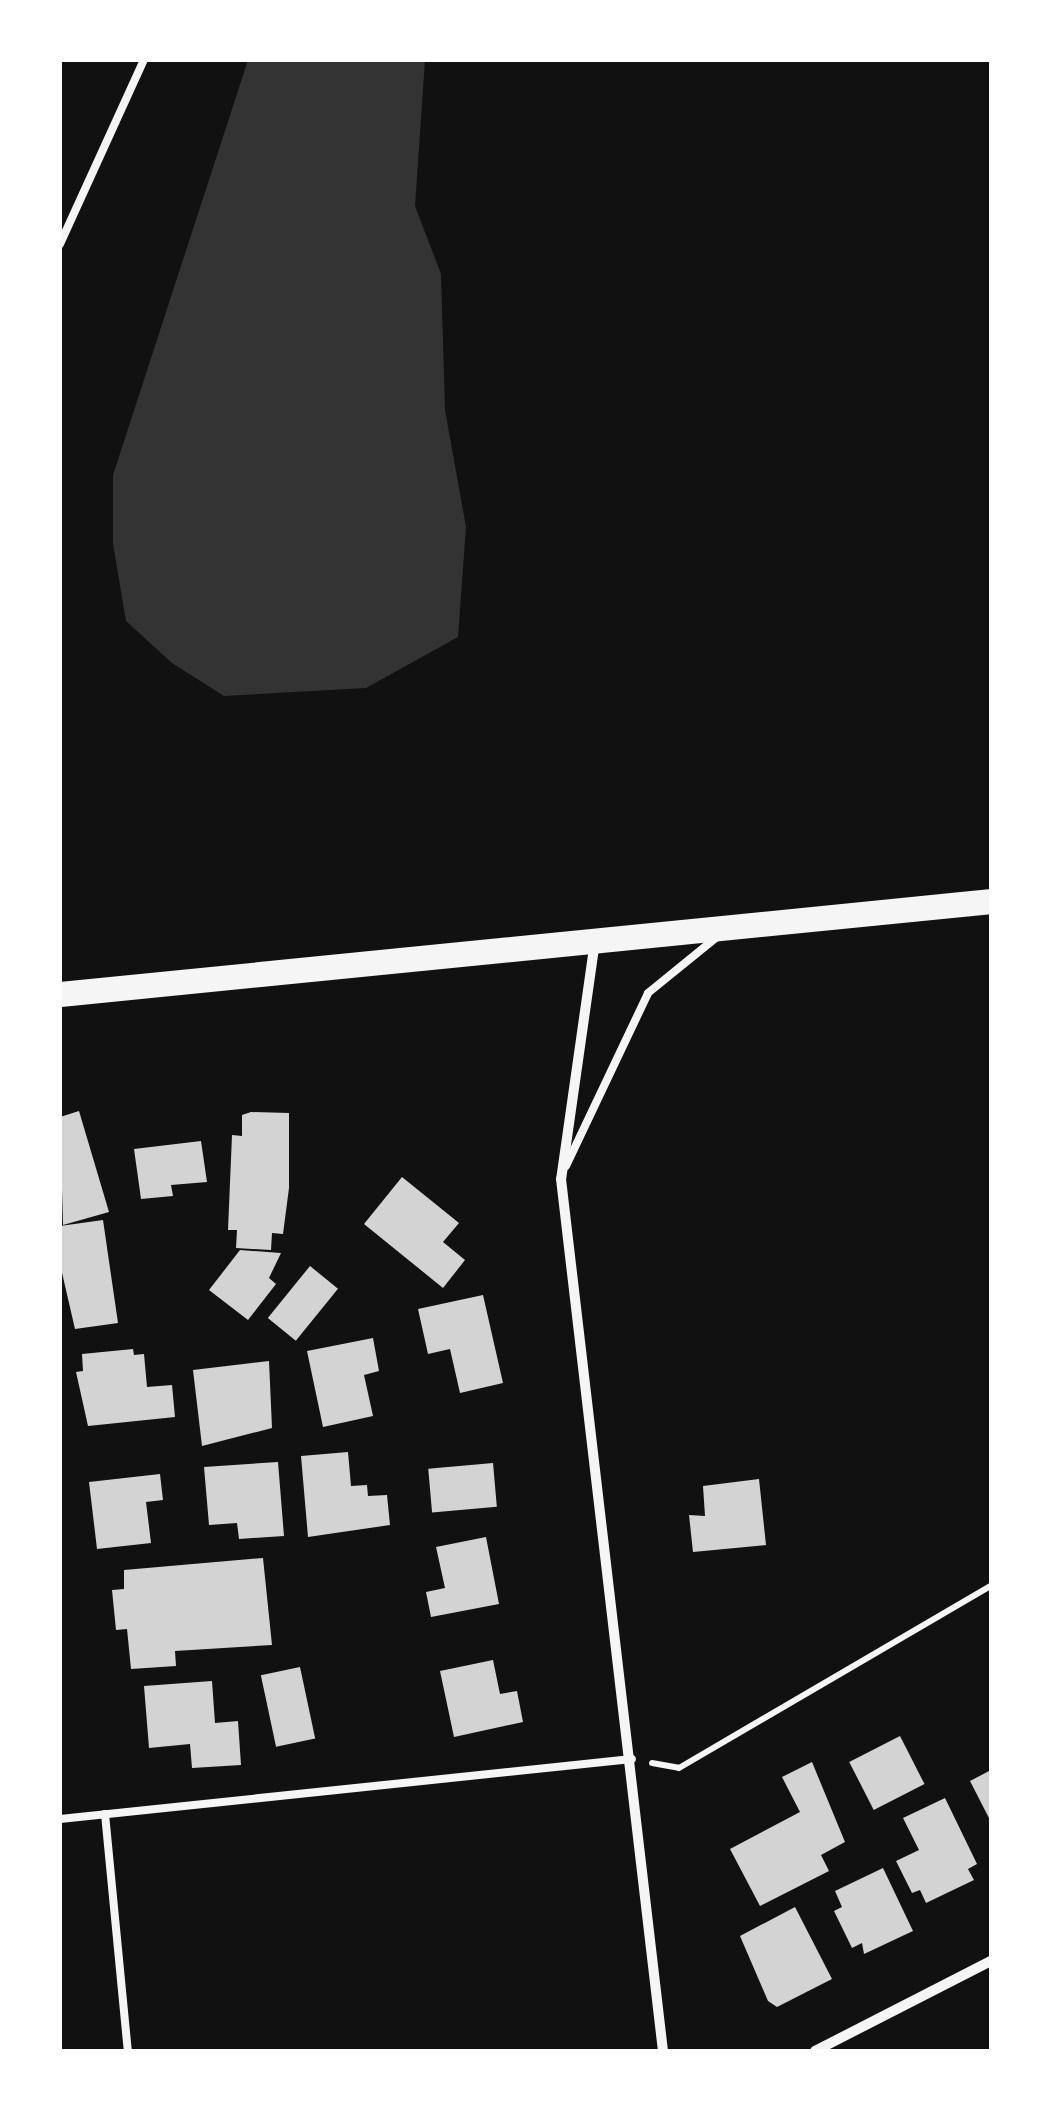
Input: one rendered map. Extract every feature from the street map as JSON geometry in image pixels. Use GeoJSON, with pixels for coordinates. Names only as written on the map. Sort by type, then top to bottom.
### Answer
{"type":"FeatureCollection","features":[{"type":"Feature","properties":{"kind":"main road"},"geometry":{"type":"LineString","coordinates":[[60,994],[991,901]]}},
{"type":"Feature","properties":{"kind":"street"},"geometry":{"type":"LineString","coordinates":[[595,940],[560,1178],[632,1760],[662,2051]]}},
{"type":"Feature","properties":{"kind":"street"},"geometry":{"type":"LineString","coordinates":[[815,2051],[991,1962]]}},
{"type":"Feature","properties":{"kind":"lane"},"geometry":{"type":"LineString","coordinates":[[60,244],[144,60]]}},
{"type":"Feature","properties":{"kind":"lane"},"geometry":{"type":"LineString","coordinates":[[560,1178],[648,993],[728,927]]}},
{"type":"Feature","properties":{"kind":"lane"},"geometry":{"type":"LineString","coordinates":[[60,1818],[632,1760]]}},
{"type":"Feature","properties":{"kind":"lane"},"geometry":{"type":"LineString","coordinates":[[105,1814],[128,2051]]}},
{"type":"Feature","properties":{"kind":"path"},"geometry":{"type":"LineString","coordinates":[[632,1760],[679,1768],[991,1586]]}},
{"type":"Feature","properties":{"kind":"shaded area"},"geometry":{"type":"Polygon","coordinates":[[[248,60],[425,60],[415,206],[441,274],[445,410],[466,527],[458,637],[366,688],[224,696],[172,663],[126,621],[113,544],[113,475],[248,60]]]}},
{"type":"Feature","properties":{"kind":"building"},"geometry":{"type":"Polygon","coordinates":[[[79,1111],[109,1212],[63,1225],[60,1117],[79,1111]]]}},
{"type":"Feature","properties":{"kind":"building"},"geometry":{"type":"Polygon","coordinates":[[[289,1113],[289,1188],[283,1234],[272,1233],[271,1250],[236,1248],[237,1230],[228,1230],[232,1135],[242,1136],[242,1115],[289,1113]]]}},
{"type":"Feature","properties":{"kind":"building"},"geometry":{"type":"Polygon","coordinates":[[[201,1141],[207,1182],[171,1185],[173,1196],[141,1199],[134,1149],[201,1141]]]}},
{"type":"Feature","properties":{"kind":"building"},"geometry":{"type":"Polygon","coordinates":[[[402,1177],[459,1223],[443,1242],[465,1260],[443,1288],[364,1224],[402,1177]]]}},
{"type":"Feature","properties":{"kind":"building"},"geometry":{"type":"Polygon","coordinates":[[[103,1220],[118,1323],[75,1329],[60,1264],[60,1226],[103,1220]]]}},
{"type":"Feature","properties":{"kind":"building"},"geometry":{"type":"Polygon","coordinates":[[[240,1250],[281,1253],[269,1278],[276,1284],[248,1320],[209,1290],[240,1250]]]}},
{"type":"Feature","properties":{"kind":"building"},"geometry":{"type":"Polygon","coordinates":[[[310,1266],[338,1289],[296,1341],[268,1318],[310,1266]]]}},
{"type":"Feature","properties":{"kind":"building"},"geometry":{"type":"Polygon","coordinates":[[[483,1295],[503,1383],[460,1393],[450,1349],[428,1354],[418,1309],[483,1295]]]}},
{"type":"Feature","properties":{"kind":"building"},"geometry":{"type":"Polygon","coordinates":[[[373,1338],[379,1371],[364,1375],[373,1416],[323,1427],[307,1351],[373,1338]]]}},
{"type":"Feature","properties":{"kind":"building"},"geometry":{"type":"Polygon","coordinates":[[[133,1349],[134,1355],[144,1354],[147,1387],[172,1385],[175,1417],[88,1426],[76,1372],[83,1371],[82,1354],[133,1349]]]}},
{"type":"Feature","properties":{"kind":"building"},"geometry":{"type":"Polygon","coordinates":[[[269,1361],[272,1428],[202,1446],[193,1370],[269,1361]]]}},
{"type":"Feature","properties":{"kind":"building"},"geometry":{"type":"Polygon","coordinates":[[[348,1452],[351,1486],[367,1485],[368,1496],[387,1495],[390,1525],[308,1537],[301,1456],[348,1452]]]}},
{"type":"Feature","properties":{"kind":"building"},"geometry":{"type":"Polygon","coordinates":[[[278,1462],[284,1536],[239,1539],[237,1523],[209,1525],[204,1467],[278,1462]]]}},
{"type":"Feature","properties":{"kind":"building"},"geometry":{"type":"Polygon","coordinates":[[[493,1463],[497,1507],[432,1512],[428,1469],[493,1463]]]}},
{"type":"Feature","properties":{"kind":"building"},"geometry":{"type":"Polygon","coordinates":[[[160,1474],[163,1500],[146,1502],[151,1543],[97,1549],[89,1482],[160,1474]]]}},
{"type":"Feature","properties":{"kind":"building"},"geometry":{"type":"Polygon","coordinates":[[[759,1479],[766,1545],[693,1552],[689,1515],[705,1516],[703,1486],[759,1479]]]}},
{"type":"Feature","properties":{"kind":"building"},"geometry":{"type":"Polygon","coordinates":[[[486,1537],[499,1604],[431,1617],[426,1592],[445,1588],[436,1547],[486,1537]]]}},
{"type":"Feature","properties":{"kind":"building"},"geometry":{"type":"Polygon","coordinates":[[[263,1558],[272,1645],[175,1651],[176,1666],[131,1669],[127,1629],[116,1630],[112,1590],[124,1589],[124,1570],[263,1558]]]}},
{"type":"Feature","properties":{"kind":"building"},"geometry":{"type":"Polygon","coordinates":[[[493,1660],[500,1694],[517,1691],[523,1722],[454,1737],[440,1671],[493,1660]]]}},
{"type":"Feature","properties":{"kind":"building"},"geometry":{"type":"Polygon","coordinates":[[[300,1667],[315,1738],[276,1747],[261,1675],[300,1667]]]}},
{"type":"Feature","properties":{"kind":"building"},"geometry":{"type":"Polygon","coordinates":[[[212,1681],[215,1723],[238,1721],[241,1765],[192,1768],[190,1744],[149,1748],[144,1686],[212,1681]]]}},
{"type":"Feature","properties":{"kind":"building"},"geometry":{"type":"Polygon","coordinates":[[[900,1736],[925,1784],[874,1810],[849,1762],[900,1736]]]}},
{"type":"Feature","properties":{"kind":"building"},"geometry":{"type":"Polygon","coordinates":[[[812,1762],[845,1842],[821,1855],[829,1871],[760,1906],[730,1849],[800,1812],[782,1777],[812,1762]]]}},
{"type":"Feature","properties":{"kind":"building"},"geometry":{"type":"Polygon","coordinates":[[[991,1770],[991,1822],[970,1781],[991,1770]]]}},
{"type":"Feature","properties":{"kind":"building"},"geometry":{"type":"Polygon","coordinates":[[[945,1798],[977,1864],[968,1869],[974,1880],[926,1903],[920,1890],[912,1893],[896,1861],[919,1850],[903,1818],[945,1798]]]}},
{"type":"Feature","properties":{"kind":"building"},"geometry":{"type":"Polygon","coordinates":[[[883,1868],[913,1931],[864,1954],[862,1943],[852,1948],[834,1911],[842,1907],[835,1891],[883,1868]]]}},
{"type":"Feature","properties":{"kind":"building"},"geometry":{"type":"Polygon","coordinates":[[[795,1907],[832,1979],[777,2007],[768,2001],[740,1936],[795,1907]]]}}]}
